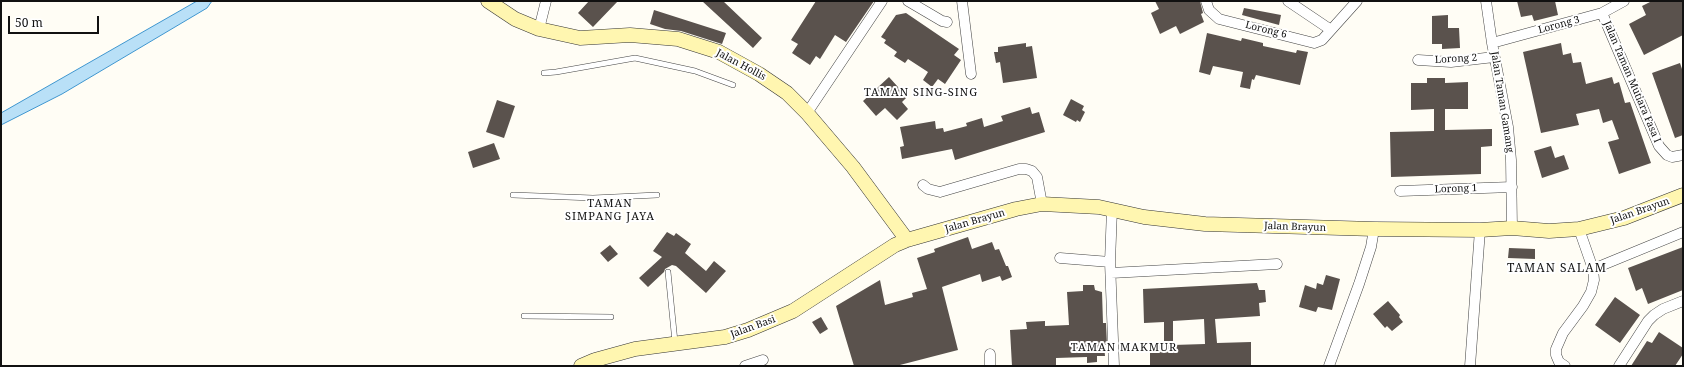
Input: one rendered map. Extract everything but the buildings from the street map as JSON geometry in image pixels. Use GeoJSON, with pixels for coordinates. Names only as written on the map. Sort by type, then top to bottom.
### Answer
{"type":"FeatureCollection","features":[{"type":"Feature","properties":{"kind":"main road","name":"Jalan Hollis"},"geometry":{"type":"LineString","coordinates":[[488,1],[514,19],[539,29],[580,38],[630,34],[678,39],[719,52],[759,74],[787,93],[807,113],[853,167],[907,240]]}},
{"type":"Feature","properties":{"kind":"main road","name":"Jalan Brayun"},"geometry":{"type":"LineString","coordinates":[[907,240],[1042,204],[1112,209],[1144,217],[1205,224],[1374,229],[1480,230],[1512,228],[1549,231],[1579,228],[1624,218],[1683,195]]}},
{"type":"Feature","properties":{"kind":"main road","name":"Jalan Basi"},"geometry":{"type":"LineString","coordinates":[[580,366],[595,360],[635,349],[725,337],[764,324],[793,311],[895,245],[907,240]]}},
{"type":"Feature","properties":{"kind":"street"},"geometry":{"type":"LineString","coordinates":[[539,29],[546,1]]}},
{"type":"Feature","properties":{"kind":"street"},"geometry":{"type":"LineString","coordinates":[[807,113],[882,1]]}},
{"type":"Feature","properties":{"kind":"street"},"geometry":{"type":"LineString","coordinates":[[908,1],[938,19],[947,22]]}},
{"type":"Feature","properties":{"kind":"street"},"geometry":{"type":"LineString","coordinates":[[962,1],[971,74]]}},
{"type":"Feature","properties":{"kind":"street","name":"Lorong 6"},"geometry":{"type":"LineString","coordinates":[[1206,1],[1209,10],[1219,19],[1314,43],[1322,40],[1357,1]]}},
{"type":"Feature","properties":{"kind":"street"},"geometry":{"type":"LineString","coordinates":[[1288,1],[1332,30]]}},
{"type":"Feature","properties":{"kind":"street","name":"Jalan Taman Gamang"},"geometry":{"type":"LineString","coordinates":[[1486,1],[1494,57],[1508,127],[1511,160],[1512,228]]}},
{"type":"Feature","properties":{"kind":"street","name":"Lorong 3"},"geometry":{"type":"LineString","coordinates":[[1492,43],[1602,13],[1624,1]]}},
{"type":"Feature","properties":{"kind":"street","name":"Jalan Taman Mutiara Fasa I"},"geometry":{"type":"LineString","coordinates":[[1602,13],[1659,146],[1667,155],[1672,157],[1683,155]]}},
{"type":"Feature","properties":{"kind":"street","name":"Lorong 2"},"geometry":{"type":"LineString","coordinates":[[1418,60],[1451,62],[1494,57]]}},
{"type":"Feature","properties":{"kind":"street"},"geometry":{"type":"LineString","coordinates":[[923,184],[928,188],[940,192],[1019,169],[1026,169],[1032,171],[1037,177],[1042,204]]}},
{"type":"Feature","properties":{"kind":"street","name":"Lorong 1"},"geometry":{"type":"LineString","coordinates":[[1400,191],[1512,187]]}},
{"type":"Feature","properties":{"kind":"street"},"geometry":{"type":"LineString","coordinates":[[1112,209],[1110,262],[1114,366]]}},
{"type":"Feature","properties":{"kind":"street"},"geometry":{"type":"LineString","coordinates":[[1565,366],[1559,362],[1556,355],[1556,349],[1563,334],[1591,292],[1594,280],[1593,269],[1579,228]]}},
{"type":"Feature","properties":{"kind":"street"},"geometry":{"type":"LineString","coordinates":[[1329,366],[1371,248],[1374,229]]}},
{"type":"Feature","properties":{"kind":"street"},"geometry":{"type":"LineString","coordinates":[[1470,366],[1480,230]]}},
{"type":"Feature","properties":{"kind":"street"},"geometry":{"type":"LineString","coordinates":[[1593,269],[1683,232]]}},
{"type":"Feature","properties":{"kind":"street"},"geometry":{"type":"LineString","coordinates":[[1060,258],[1110,262]]}},
{"type":"Feature","properties":{"kind":"street"},"geometry":{"type":"LineString","coordinates":[[1111,273],[1277,264]]}},
{"type":"Feature","properties":{"kind":"street"},"geometry":{"type":"LineString","coordinates":[[1619,366],[1648,321],[1663,309],[1683,301]]}},
{"type":"Feature","properties":{"kind":"street"},"geometry":{"type":"LineString","coordinates":[[990,354],[990,366]]}},
{"type":"Feature","properties":{"kind":"street"},"geometry":{"type":"LineString","coordinates":[[745,366],[763,360]]}},
{"type":"Feature","properties":{"kind":"lane"},"geometry":{"type":"LineString","coordinates":[[544,73],[635,58],[695,71],[733,85]]}},
{"type":"Feature","properties":{"kind":"lane"},"geometry":{"type":"LineString","coordinates":[[513,195],[593,198],[657,195]]}},
{"type":"Feature","properties":{"kind":"lane"},"geometry":{"type":"LineString","coordinates":[[668,272],[674,343]]}},
{"type":"Feature","properties":{"kind":"lane"},"geometry":{"type":"LineString","coordinates":[[524,316],[611,317]]}},
{"type":"Feature","properties":{"kind":"water"},"geometry":{"type":"Polygon","coordinates":[[[197,1],[212,1],[207,8],[62,94],[1,125],[1,113],[197,1]]]}},
{"type":"Feature","properties":{"kind":"district","name":"TAMAN SING-SING"},"geometry":{"type":"Point","coordinates":[921,93]}},
{"type":"Feature","properties":{"kind":"district","name":"TAMAN SIMPANG JAYA"},"geometry":{"type":"Point","coordinates":[610,210]}},
{"type":"Feature","properties":{"kind":"district","name":"TAMAN SALAM"},"geometry":{"type":"Point","coordinates":[1557,269]}},
{"type":"Feature","properties":{"kind":"district","name":"TAMAN MAKMUR"},"geometry":{"type":"Point","coordinates":[1124,348]}}]}
